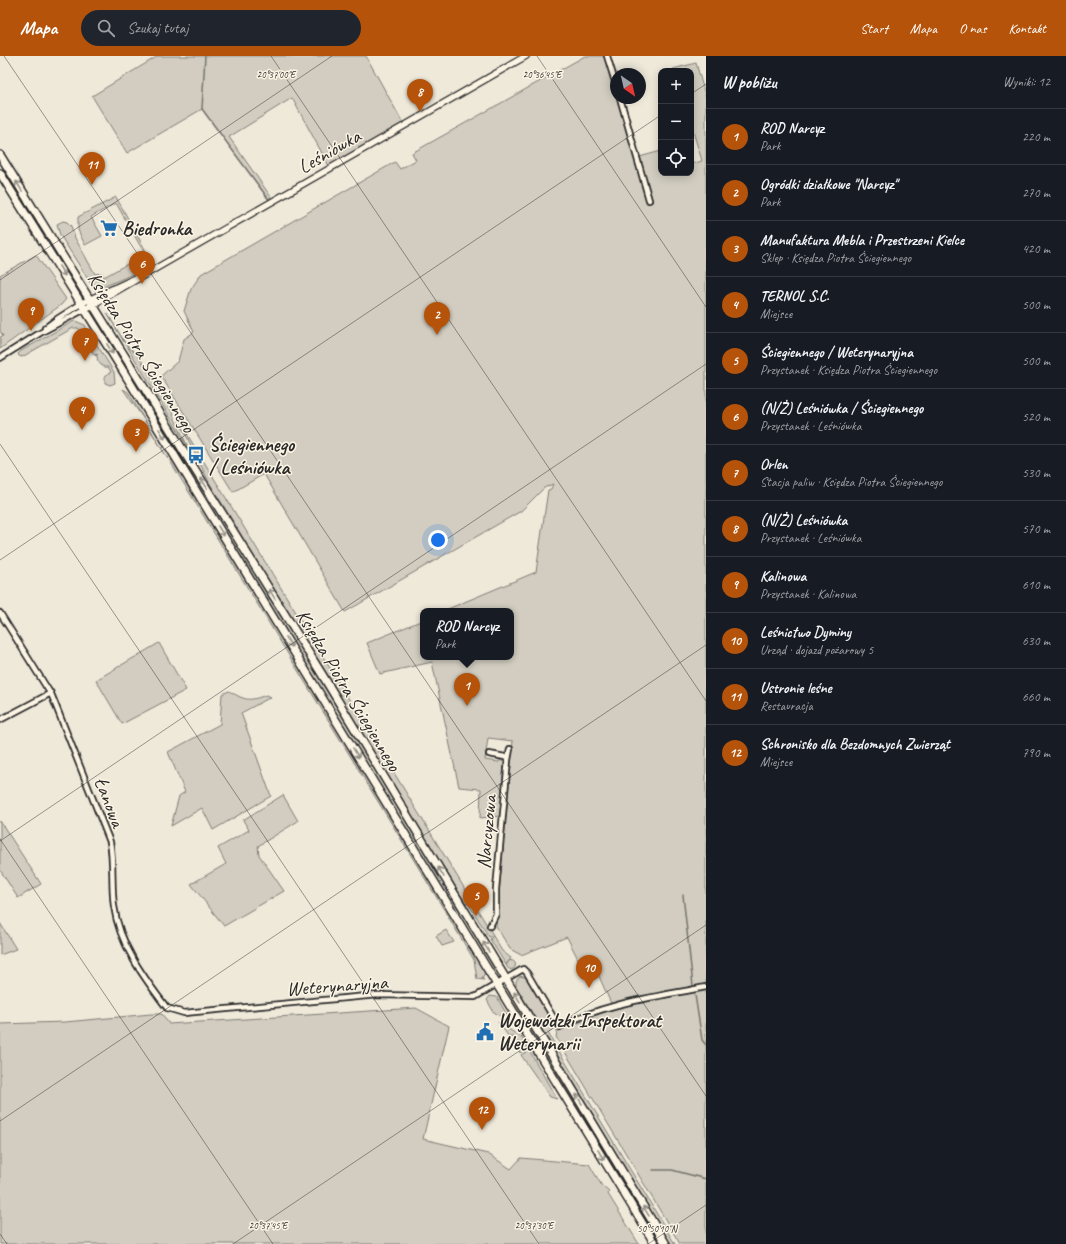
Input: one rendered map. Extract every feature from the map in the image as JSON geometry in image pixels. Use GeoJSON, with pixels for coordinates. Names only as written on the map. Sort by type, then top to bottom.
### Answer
{"type":"FeatureCollection","features":[{"type":"Feature","properties":{"kind":"main road","name":"Księdza Piotra Ściegiennego"},"geometry":{"type":"LineString","coordinates":[[0,155],[92,301],[327,683],[666,1244]]}},
{"type":"Feature","properties":{"kind":"main road","name":"Księdza Piotra Ściegiennego"},"geometry":{"type":"LineString","coordinates":[[0,173],[84,306],[655,1244]]}},
{"type":"Feature","properties":{"kind":"street","name":"Leśniówka"},"geometry":{"type":"LineString","coordinates":[[84,306],[148,273],[526,56]]}},
{"type":"Feature","properties":{"kind":"street"},"geometry":{"type":"LineString","coordinates":[[607,56],[611,68]]}},
{"type":"Feature","properties":{"kind":"street"},"geometry":{"type":"LineString","coordinates":[[622,104],[650,200]]}},
{"type":"Feature","properties":{"kind":"street"},"geometry":{"type":"LineString","coordinates":[[0,358],[84,306]]}},
{"type":"Feature","properties":{"kind":"street","name":"Łanowa"},"geometry":{"type":"LineString","coordinates":[[0,613],[51,693],[110,842],[113,858],[114,905],[121,934],[128,949],[167,1008]]}},
{"type":"Feature","properties":{"kind":"street"},"geometry":{"type":"LineString","coordinates":[[0,720],[51,693]]}},
{"type":"Feature","properties":{"kind":"street","name":"Narcyzowa"},"geometry":{"type":"LineString","coordinates":[[490,926],[496,914],[496,889],[510,749]]}},
{"type":"Feature","properties":{"kind":"street"},"geometry":{"type":"LineString","coordinates":[[489,754],[505,757],[508,760]]}},
{"type":"Feature","properties":{"kind":"street","name":"Weterynaryjna"},"geometry":{"type":"LineString","coordinates":[[167,1008],[184,1013],[378,995],[475,997],[498,985],[523,969],[526,971],[559,1027],[586,1013],[603,1008],[706,987]]}},
{"type":"Feature","properties":{"kind":"shaded area"},"geometry":{"type":"Polygon","coordinates":[[[158,56],[366,56],[403,123],[329,166],[292,98],[229,137],[271,197],[268,199],[202,109],[127,153],[92,96],[158,56]]]}},
{"type":"Feature","properties":{"kind":"shaded area"},"geometry":{"type":"Polygon","coordinates":[[[585,56],[605,56],[610,75],[610,104],[620,104],[636,158],[658,152],[658,176],[694,176],[694,163],[702,161],[694,135],[694,68],[677,68],[696,63],[706,98],[706,1244],[680,1244],[556,1037],[557,1032],[613,1008],[598,974],[586,975],[567,937],[521,955],[510,949],[496,926],[513,741],[488,738],[485,760],[499,762],[500,760],[504,762],[501,816],[480,818],[481,789],[459,787],[432,662],[380,674],[367,643],[420,621],[420,660],[514,660],[514,608],[450,608],[536,572],[548,490],[551,489],[553,484],[544,488],[521,511],[345,612],[264,474],[233,492],[161,376],[178,361],[184,339],[194,332],[184,311],[191,289],[201,274],[395,162],[400,169],[416,160],[412,153],[585,56]]]}},
{"type":"Feature","properties":{"kind":"shaded area"},"geometry":{"type":"Polygon","coordinates":[[[116,197],[152,262],[150,263],[116,203],[91,217],[102,236],[85,245],[78,230],[78,217],[116,197]]]}},
{"type":"Feature","properties":{"kind":"shaded area"},"geometry":{"type":"Polygon","coordinates":[[[63,221],[67,222],[71,226],[75,238],[95,274],[102,273],[104,277],[138,258],[142,266],[142,270],[103,287],[91,284],[60,235],[57,224],[63,221]]]}},
{"type":"Feature","properties":{"kind":"shaded area"},"geometry":{"type":"Polygon","coordinates":[[[36,255],[66,299],[61,305],[0,349],[0,337],[3,336],[0,331],[0,275],[36,255]]]}},
{"type":"Feature","properties":{"kind":"shaded area"},"geometry":{"type":"Polygon","coordinates":[[[96,319],[249,562],[461,913],[438,881],[96,319]]]}},
{"type":"Feature","properties":{"kind":"shaded area"},"geometry":{"type":"Polygon","coordinates":[[[75,321],[85,325],[86,327],[84,333],[84,330],[81,332],[78,328],[73,328],[22,357],[19,356],[18,354],[21,351],[75,321]]]}},
{"type":"Feature","properties":{"kind":"shaded area"},"geometry":{"type":"Polygon","coordinates":[[[87,329],[114,372],[115,383],[110,385],[105,383],[105,376],[111,372],[108,367],[103,366],[99,362],[95,355],[98,355],[97,354],[94,355],[89,345],[90,341],[86,338],[85,334],[86,340],[82,333],[84,333],[87,329]]]}},
{"type":"Feature","properties":{"kind":"shaded area"},"geometry":{"type":"Polygon","coordinates":[[[125,343],[134,352],[136,352],[174,414],[173,415],[188,447],[125,343]]]}},
{"type":"Feature","properties":{"kind":"shaded area"},"geometry":{"type":"Polygon","coordinates":[[[123,389],[128,392],[168,459],[143,418],[123,389]]]}},
{"type":"Feature","properties":{"kind":"shaded area"},"geometry":{"type":"Polygon","coordinates":[[[179,421],[493,935],[489,937],[468,903],[466,903],[460,894],[209,482],[179,421]]]}},
{"type":"Feature","properties":{"kind":"shaded area"},"geometry":{"type":"Polygon","coordinates":[[[172,460],[485,973],[482,978],[484,980],[477,979],[474,960],[170,461],[172,460]]]}},
{"type":"Feature","properties":{"kind":"shaded area"},"geometry":{"type":"Polygon","coordinates":[[[159,643],[186,690],[122,724],[96,680],[159,643]]]}},
{"type":"Feature","properties":{"kind":"shaded area"},"geometry":{"type":"Polygon","coordinates":[[[229,691],[247,699],[255,699],[266,695],[271,697],[241,713],[271,796],[213,830],[202,808],[171,826],[179,796],[185,792],[168,752],[220,724],[222,694],[229,691]]]}},
{"type":"Feature","properties":{"kind":"shaded area"},"geometry":{"type":"Polygon","coordinates":[[[283,795],[298,821],[258,846],[259,855],[284,891],[224,926],[191,884],[226,864],[218,848],[249,830],[243,820],[283,795]]]}},
{"type":"Feature","properties":{"kind":"shaded area"},"geometry":{"type":"Polygon","coordinates":[[[0,821],[41,884],[18,898],[0,870],[0,821]]]}},
{"type":"Feature","properties":{"kind":"shaded area"},"geometry":{"type":"Polygon","coordinates":[[[0,923],[16,949],[0,955],[0,923]]]}},
{"type":"Feature","properties":{"kind":"shaded area"},"geometry":{"type":"Polygon","coordinates":[[[446,930],[454,942],[442,946],[436,936],[446,930]]]}},
{"type":"Feature","properties":{"kind":"shaded area"},"geometry":{"type":"Polygon","coordinates":[[[493,936],[502,951],[511,958],[506,965],[490,939],[493,936]]]}},
{"type":"Feature","properties":{"kind":"shaded area"},"geometry":{"type":"Polygon","coordinates":[[[509,961],[513,961],[515,965],[513,969],[509,969],[507,967],[507,963],[509,961]]]}},
{"type":"Feature","properties":{"kind":"shaded area"},"geometry":{"type":"Polygon","coordinates":[[[520,976],[527,978],[555,1027],[548,1033],[675,1244],[671,1244],[516,986],[516,981],[520,976]]]}},
{"type":"Feature","properties":{"kind":"shaded area"},"geometry":{"type":"Polygon","coordinates":[[[490,996],[497,997],[512,1024],[491,1010],[492,1009],[487,1000],[490,996]]]}},
{"type":"Feature","properties":{"kind":"shaded area"},"geometry":{"type":"Polygon","coordinates":[[[416,1008],[449,1026],[423,1139],[488,1154],[511,1169],[521,1158],[589,1164],[602,1186],[609,1192],[608,1194],[639,1244],[0,1244],[0,1024],[65,1022],[162,1014],[169,1024],[416,1008]]]}},
{"type":"Feature","properties":{"kind":"shaded area"},"geometry":{"type":"Polygon","coordinates":[[[498,1022],[522,1038],[528,1048],[520,1053],[519,1051],[521,1048],[513,1037],[509,1037],[498,1022]]]}},
{"type":"Feature","properties":{"kind":"shaded area"},"geometry":{"type":"Polygon","coordinates":[[[529,1050],[557,1099],[550,1097],[521,1055],[529,1050]]]}},
{"type":"Feature","properties":{"kind":"waterway"},"geometry":{"type":"LineString","coordinates":[[205,56],[202,109],[270,201]]}},
{"type":"Feature","properties":{"kind":"waterway"},"geometry":{"type":"LineString","coordinates":[[683,895],[693,986]]}},
{"type":"Feature","properties":{"kind":"waterway"},"geometry":{"type":"LineString","coordinates":[[695,995],[702,1040],[706,1045]]}},
{"type":"Feature","properties":{"kind":"waterway"},"geometry":{"type":"LineString","coordinates":[[653,1170],[672,1170],[706,1179]]}},
{"type":"Feature","properties":{"kind":"place","name":"(N/Ż) Leśniówka"},"geometry":{"type":"Point","coordinates":[420,112]}},
{"type":"Feature","properties":{"kind":"place","name":"Ustronie leśne"},"geometry":{"type":"Point","coordinates":[92,185]}},
{"type":"Feature","properties":{"kind":"place","name":"Biedronka"},"geometry":{"type":"Point","coordinates":[109,228]}},
{"type":"Feature","properties":{"kind":"place","name":"(N/Ż) Leśniówka / Ściegiennego"},"geometry":{"type":"Point","coordinates":[142,284]}},
{"type":"Feature","properties":{"kind":"place","name":"Kalinowa"},"geometry":{"type":"Point","coordinates":[31,331]}},
{"type":"Feature","properties":{"kind":"place","name":"Ogródki działkowe \"Narcyz\""},"geometry":{"type":"Point","coordinates":[437,335]}},
{"type":"Feature","properties":{"kind":"place","name":"Orlen"},"geometry":{"type":"Point","coordinates":[85,361]}},
{"type":"Feature","properties":{"kind":"place","name":"TERNOL S.C."},"geometry":{"type":"Point","coordinates":[82,430]}},
{"type":"Feature","properties":{"kind":"place","name":"Manufaktura Mebla i Przestrzeni Kielce"},"geometry":{"type":"Point","coordinates":[136,452]}},
{"type":"Feature","properties":{"kind":"place","name":"Ściegiennego / Leśniówka"},"geometry":{"type":"Point","coordinates":[196,455]}},
{"type":"Feature","properties":{"kind":"place","name":"ROD Narcyz"},"geometry":{"type":"Point","coordinates":[467,706]}},
{"type":"Feature","properties":{"kind":"place","name":"Ściegiennego / Weterynaryjna"},"geometry":{"type":"Point","coordinates":[476,916]}},
{"type":"Feature","properties":{"kind":"place","name":"Leśnictwo Dyminy"},"geometry":{"type":"Point","coordinates":[589,988]}},
{"type":"Feature","properties":{"kind":"place","name":"Wojewódzki Inspektorat Weterynarii"},"geometry":{"type":"Point","coordinates":[485,1032]}},
{"type":"Feature","properties":{"kind":"place","name":"Schronisko dla Bezdomnych Zwierząt"},"geometry":{"type":"Point","coordinates":[482,1130]}}]}
